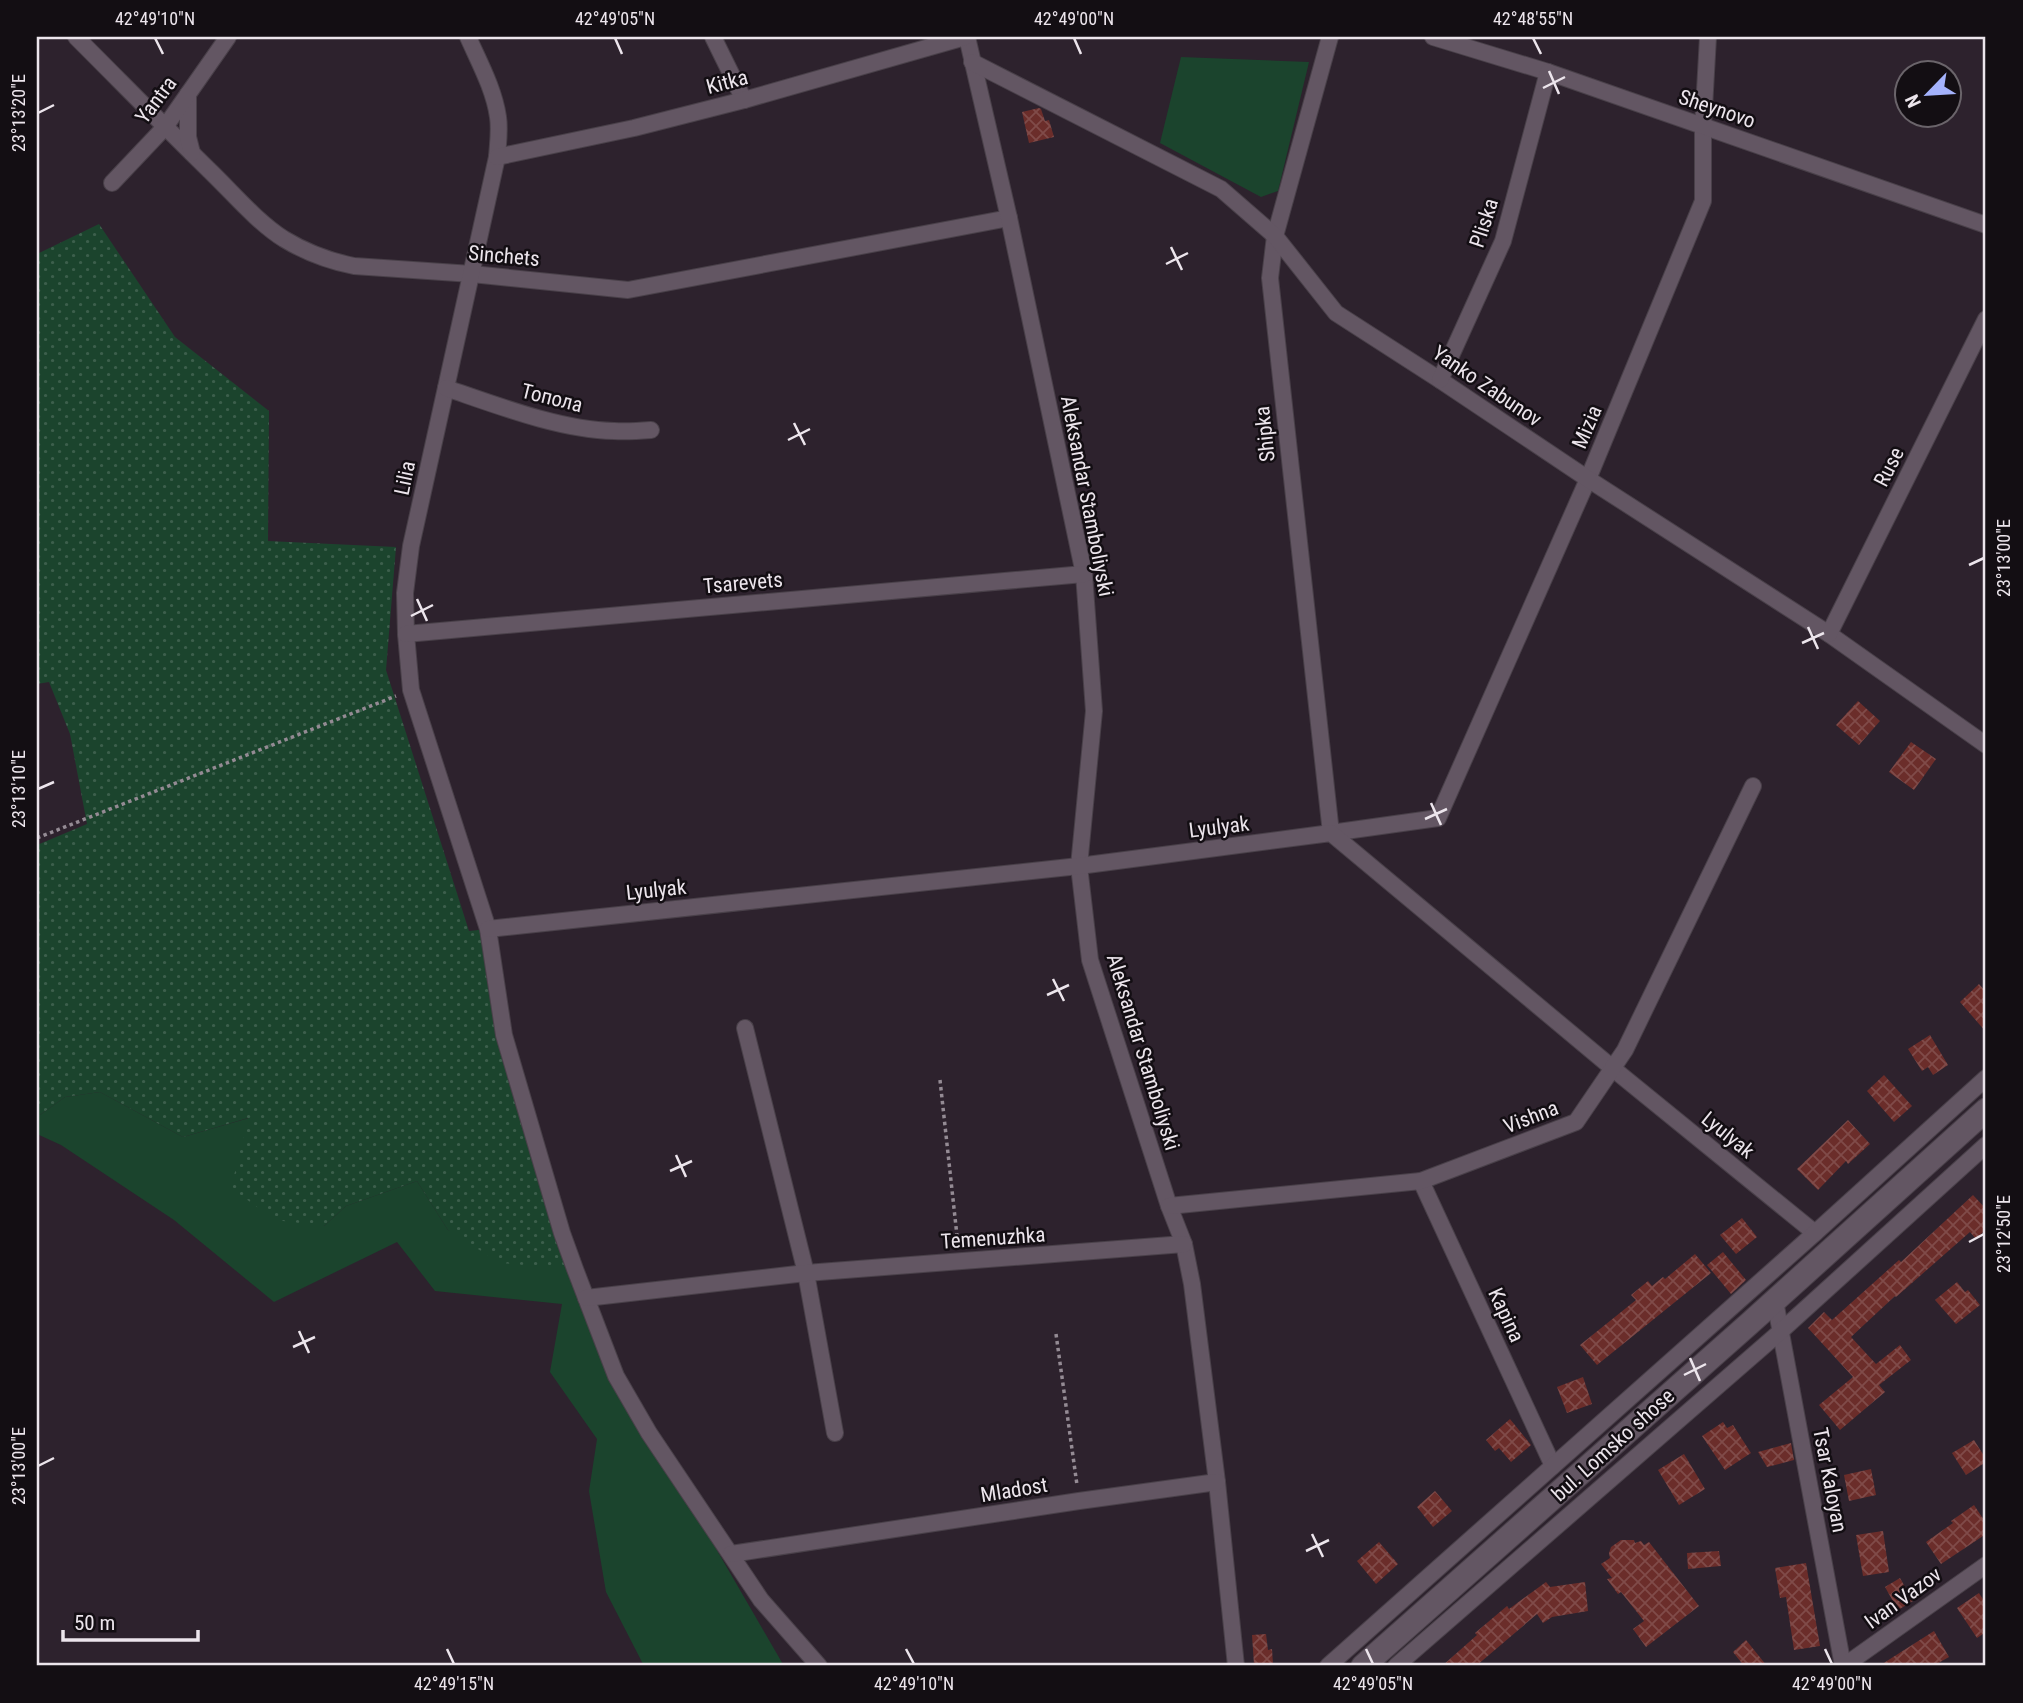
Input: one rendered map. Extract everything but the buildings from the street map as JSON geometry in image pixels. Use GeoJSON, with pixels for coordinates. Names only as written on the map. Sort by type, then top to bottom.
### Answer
{"type":"FeatureCollection","features":[{"type":"Feature","properties":{"kind":"main road","name":"bul. Lomsko shose"},"geometry":{"type":"LineString","coordinates":[[1363,1666],[1986,1110]]}},
{"type":"Feature","properties":{"kind":"street","name":"Sinchets"},"geometry":{"type":"LineString","coordinates":[[76,37],[248,209],[281,237],[318,257],[354,266],[472,274],[628,290],[1009,218]]}},
{"type":"Feature","properties":{"kind":"street","name":"Yantra"},"geometry":{"type":"LineString","coordinates":[[112,183],[165,127],[228,37]]}},
{"type":"Feature","properties":{"kind":"street","name":"Lilia"},"geometry":{"type":"LineString","coordinates":[[468,37],[498,113],[497,157],[411,546],[405,593],[411,690],[488,929],[504,1035],[562,1233],[616,1376],[649,1433],[761,1600],[819,1666]]}},
{"type":"Feature","properties":{"kind":"street"},"geometry":{"type":"LineString","coordinates":[[713,37],[744,100]]}},
{"type":"Feature","properties":{"kind":"street","name":"Kitka"},"geometry":{"type":"LineString","coordinates":[[497,157],[634,128],[744,100],[966,37]]}},
{"type":"Feature","properties":{"kind":"street","name":"Aleksandar Stamboliyski"},"geometry":{"type":"LineString","coordinates":[[966,37],[1009,218],[1084,574],[1094,711],[1079,866],[1090,960],[1169,1206],[1184,1244],[1192,1284],[1217,1482],[1236,1666]]}},
{"type":"Feature","properties":{"kind":"street","name":"Shipka"},"geometry":{"type":"LineString","coordinates":[[1330,37],[1275,236],[1270,278],[1331,833]]}},
{"type":"Feature","properties":{"kind":"street","name":"Sheynovo"},"geometry":{"type":"LineString","coordinates":[[1433,37],[1548,72],[1986,225]]}},
{"type":"Feature","properties":{"kind":"street","name":"Mizia"},"geometry":{"type":"LineString","coordinates":[[1331,833],[1438,818],[1588,479],[1703,201],[1703,126],[1708,37]]}},
{"type":"Feature","properties":{"kind":"street","name":"Yanko Zabunov"},"geometry":{"type":"LineString","coordinates":[[972,62],[1221,189],[1275,236],[1336,313],[1829,634],[1984,739]]}},
{"type":"Feature","properties":{"kind":"street","name":"Pliska"},"geometry":{"type":"LineString","coordinates":[[1440,380],[1503,241],[1548,72]]}},
{"type":"Feature","properties":{"kind":"street"},"geometry":{"type":"LineString","coordinates":[[188,94],[188,137],[192,153]]}},
{"type":"Feature","properties":{"kind":"street","name":"Ruse"},"geometry":{"type":"LineString","coordinates":[[1829,634],[1986,319]]}},
{"type":"Feature","properties":{"kind":"street","name":"Топола"},"geometry":{"type":"LineString","coordinates":[[446,388],[571,426],[612,431],[652,430]]}},
{"type":"Feature","properties":{"kind":"street","name":"Tsarevets"},"geometry":{"type":"LineString","coordinates":[[406,634],[1084,574]]}},
{"type":"Feature","properties":{"kind":"street","name":"Vishna"},"geometry":{"type":"LineString","coordinates":[[1169,1206],[1421,1181],[1576,1122],[1625,1049],[1753,786]]}},
{"type":"Feature","properties":{"kind":"street","name":"Lyulyak"},"geometry":{"type":"LineString","coordinates":[[488,929],[1079,866],[1331,833],[1815,1233]]}},
{"type":"Feature","properties":{"kind":"street"},"geometry":{"type":"LineString","coordinates":[[745,1028],[806,1273],[835,1433]]}},
{"type":"Feature","properties":{"kind":"street"},"geometry":{"type":"LineString","coordinates":[[1328,1666],[1986,1078]]}},
{"type":"Feature","properties":{"kind":"street"},"geometry":{"type":"LineString","coordinates":[[1396,1666],[1781,1331],[1986,1145]]}},
{"type":"Feature","properties":{"kind":"street","name":"Kapina"},"geometry":{"type":"LineString","coordinates":[[1421,1181],[1553,1466]]}},
{"type":"Feature","properties":{"kind":"street","name":"Temenuzhka"},"geometry":{"type":"LineString","coordinates":[[586,1298],[806,1273],[1184,1244]]}},
{"type":"Feature","properties":{"kind":"street","name":"Tsar Kaloyan"},"geometry":{"type":"LineString","coordinates":[[1775,1301],[1844,1666]]}},
{"type":"Feature","properties":{"kind":"street"},"geometry":{"type":"LineString","coordinates":[[1734,1305],[1750,1323]]}},
{"type":"Feature","properties":{"kind":"street","name":"Mladost"},"geometry":{"type":"LineString","coordinates":[[731,1554],[1217,1482]]}},
{"type":"Feature","properties":{"kind":"street","name":"Ivan Vazov"},"geometry":{"type":"LineString","coordinates":[[1844,1666],[1986,1565]]}},
{"type":"Feature","properties":{"kind":"path"},"geometry":{"type":"LineString","coordinates":[[37,838],[411,690]]}},
{"type":"Feature","properties":{"kind":"path"},"geometry":{"type":"LineString","coordinates":[[940,1080],[959,1261]]}},
{"type":"Feature","properties":{"kind":"path"},"geometry":{"type":"LineString","coordinates":[[1056,1334],[1079,1501]]}},
{"type":"Feature","properties":{"kind":"path"},"geometry":{"type":"LineString","coordinates":[[988,1666],[995,1665]]}},
{"type":"Feature","properties":{"kind":"green space"},"geometry":{"type":"Polygon","coordinates":[[[1181,57],[1309,62],[1278,191],[1261,197],[1160,143],[1181,57]]]}},
{"type":"Feature","properties":{"kind":"green space"},"geometry":{"type":"Polygon","coordinates":[[[99,224],[175,337],[269,411],[268,541],[396,547],[386,670],[469,931],[488,929],[504,1035],[575,1269],[500,1263],[448,1230],[417,1181],[346,1206],[324,1226],[275,1220],[231,1188],[248,1118],[183,1137],[100,1092],[65,1097],[37,1117],[37,845],[87,824],[70,734],[49,682],[37,684],[37,254],[99,224]]]}},
{"type":"Feature","properties":{"kind":"green space"},"geometry":{"type":"Polygon","coordinates":[[[100,1092],[183,1137],[249,1118],[324,1226],[346,1206],[417,1181],[448,1230],[575,1269],[616,1376],[784,1666],[644,1666],[606,1592],[589,1491],[597,1439],[550,1372],[562,1304],[435,1291],[397,1242],[274,1302],[174,1220],[61,1145],[37,1134],[37,1117],[65,1097],[100,1092]]]}}]}
